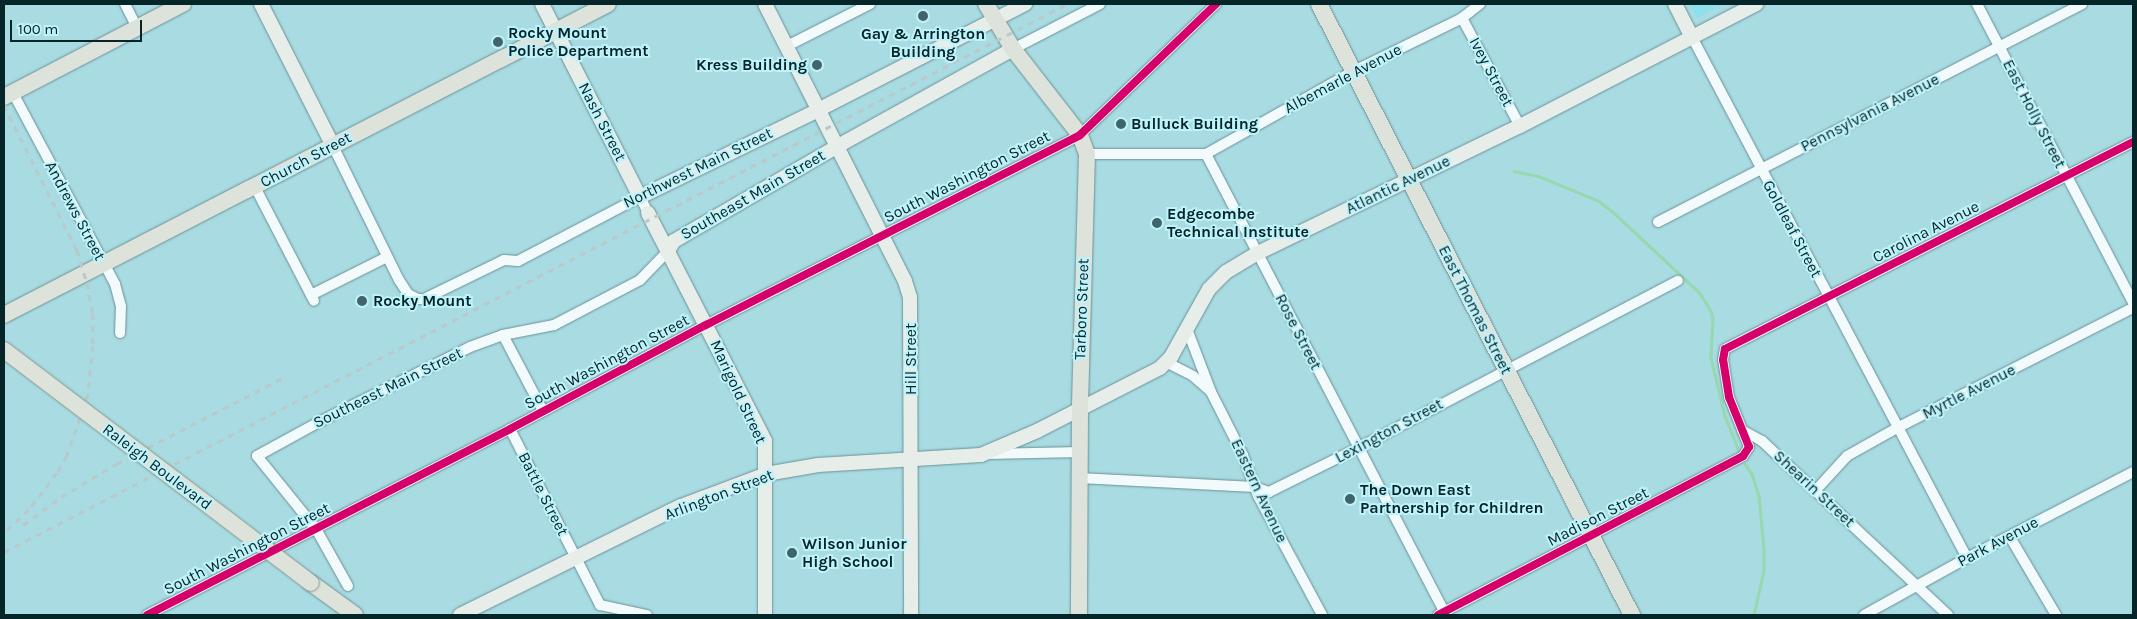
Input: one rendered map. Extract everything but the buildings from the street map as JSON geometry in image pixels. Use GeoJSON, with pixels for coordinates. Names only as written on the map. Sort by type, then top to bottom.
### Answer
{"type":"FeatureCollection","features":[{"type":"Feature","properties":{"kind":"main road"},"geometry":{"type":"LineString","coordinates":[[8,95],[183,4]]}},
{"type":"Feature","properties":{"kind":"main road","name":"Church Street"},"geometry":{"type":"LineString","coordinates":[[4,315],[608,4]]}},
{"type":"Feature","properties":{"kind":"main road","name":"Tarboro Street"},"geometry":{"type":"LineString","coordinates":[[986,4],[1012,49],[1080,135],[1086,154],[1080,409],[1079,615]]}},
{"type":"Feature","properties":{"kind":"main road","name":"East Thomas Street"},"geometry":{"type":"LineString","coordinates":[[1319,4],[1352,72],[1632,615]]}},
{"type":"Feature","properties":{"kind":"main road","name":"Raleigh Boulevard"},"geometry":{"type":"LineString","coordinates":[[4,350],[355,615]]}},
{"type":"Feature","properties":{"kind":"street"},"geometry":{"type":"LineString","coordinates":[[124,4],[137,28]]}},
{"type":"Feature","properties":{"kind":"street"},"geometry":{"type":"LineString","coordinates":[[261,4],[333,146]]}},
{"type":"Feature","properties":{"kind":"street","name":"Nash Street"},"geometry":{"type":"LineString","coordinates":[[542,4],[648,213]]}},
{"type":"Feature","properties":{"kind":"street","name":"Hill Street"},"geometry":{"type":"LineString","coordinates":[[765,4],[905,281],[910,297],[911,615]]}},
{"type":"Feature","properties":{"kind":"street"},"geometry":{"type":"LineString","coordinates":[[787,46],[870,4]]}},
{"type":"Feature","properties":{"kind":"street","name":"Northwest Main Street"},"geometry":{"type":"LineString","coordinates":[[333,146],[387,257],[408,294],[418,299],[424,299],[504,260],[518,261],[640,196],[821,116],[998,25],[1025,4]]}},
{"type":"Feature","properties":{"kind":"street"},"geometry":{"type":"LineString","coordinates":[[1012,49],[1100,4]]}},
{"type":"Feature","properties":{"kind":"street","name":"South Washington Street"},"geometry":{"type":"LineString","coordinates":[[147,615],[510,429],[706,325],[1080,135],[1216,4]]}},
{"type":"Feature","properties":{"kind":"street","name":"Albemarle Avenue"},"geometry":{"type":"LineString","coordinates":[[1206,154],[1352,72],[1462,18],[1480,4]]}},
{"type":"Feature","properties":{"kind":"street","name":"Goldleaf Street"},"geometry":{"type":"LineString","coordinates":[[1675,4],[1966,558]]}},
{"type":"Feature","properties":{"kind":"street","name":"Atlantic Avenue"},"geometry":{"type":"LineString","coordinates":[[1080,409],[1160,368],[1166,362],[1209,289],[1226,272],[1258,253],[1520,126],[1756,4]]}},
{"type":"Feature","properties":{"kind":"street","name":"East Holly Street"},"geometry":{"type":"LineString","coordinates":[[1977,4],[2133,303]]}},
{"type":"Feature","properties":{"kind":"street","name":"Pennsylvania Avenue"},"geometry":{"type":"LineString","coordinates":[[1658,222],[2082,4]]}},
{"type":"Feature","properties":{"kind":"street","name":"Ivey Street"},"geometry":{"type":"LineString","coordinates":[[1462,18],[1520,126]]}},
{"type":"Feature","properties":{"kind":"street","name":"Southeast Main Street"},"geometry":{"type":"LineString","coordinates":[[316,529],[257,456],[321,420],[453,356],[503,335],[554,325],[640,280],[667,252],[674,241],[836,147],[1012,49]]}},
{"type":"Feature","properties":{"kind":"street","name":"Andrews Street"},"geometry":{"type":"LineString","coordinates":[[8,95],[119,293],[121,306],[120,333]]}},
{"type":"Feature","properties":{"kind":"street","name":"Carolina Avenue"},"geometry":{"type":"LineString","coordinates":[[1742,430],[1729,397],[1724,374],[1723,353],[1730,346],[2133,142]]}},
{"type":"Feature","properties":{"kind":"street"},"geometry":{"type":"LineString","coordinates":[[1086,154],[1206,154]]}},
{"type":"Feature","properties":{"kind":"street","name":"Rose Street"},"geometry":{"type":"LineString","coordinates":[[1206,154],[1443,614]]}},
{"type":"Feature","properties":{"kind":"street"},"geometry":{"type":"LineString","coordinates":[[255,187],[312,298],[387,257]]}},
{"type":"Feature","properties":{"kind":"street","name":"Marigold Street"},"geometry":{"type":"LineString","coordinates":[[648,213],[765,441],[764,615]]}},
{"type":"Feature","properties":{"kind":"street","name":"Lexington Street"},"geometry":{"type":"LineString","coordinates":[[1080,478],[1255,487],[1269,492],[1358,448],[1506,369],[1678,281]]}},
{"type":"Feature","properties":{"kind":"street","name":"Myrtle Avenue"},"geometry":{"type":"LineString","coordinates":[[1816,490],[1847,456],[1897,428],[2133,308]]}},
{"type":"Feature","properties":{"kind":"street","name":"Eastern Avenue"},"geometry":{"type":"LineString","coordinates":[[1186,329],[1211,392],[1240,448],[1255,487],[1322,615]]}},
{"type":"Feature","properties":{"kind":"street"},"geometry":{"type":"LineString","coordinates":[[503,335],[543,411]]}},
{"type":"Feature","properties":{"kind":"street"},"geometry":{"type":"LineString","coordinates":[[1166,362],[1193,376],[1211,392]]}},
{"type":"Feature","properties":{"kind":"street","name":"Arlington Street"},"geometry":{"type":"LineString","coordinates":[[460,615],[577,559],[681,506],[766,474],[818,465],[981,454],[1004,446],[1080,409]]}},
{"type":"Feature","properties":{"kind":"street","name":"Battle Street"},"geometry":{"type":"LineString","coordinates":[[510,429],[600,605],[647,615]]}},
{"type":"Feature","properties":{"kind":"street","name":"Shearin Street"},"geometry":{"type":"LineString","coordinates":[[1742,430],[1762,441],[1948,615]]}},
{"type":"Feature","properties":{"kind":"street","name":"Madison Street"},"geometry":{"type":"LineString","coordinates":[[1443,614],[1744,456],[1749,447],[1742,430]]}},
{"type":"Feature","properties":{"kind":"street"},"geometry":{"type":"LineString","coordinates":[[981,454],[1080,452]]}},
{"type":"Feature","properties":{"kind":"street","name":"Park Avenue"},"geometry":{"type":"LineString","coordinates":[[1864,615],[1966,558],[2133,472]]}},
{"type":"Feature","properties":{"kind":"street"},"geometry":{"type":"LineString","coordinates":[[316,529],[348,586]]}},
{"type":"Feature","properties":{"kind":"street"},"geometry":{"type":"LineString","coordinates":[[2010,537],[2056,615]]}},
{"type":"Feature","properties":{"kind":"shaded area"},"geometry":{"type":"Polygon","coordinates":[[[1689,4],[1724,4],[1697,18],[1689,4]]]}},
{"type":"Feature","properties":{"kind":"waterway"},"geometry":{"type":"LineString","coordinates":[[1514,171],[1538,176],[1599,201],[1700,293],[1711,311],[1713,319],[1711,358],[1725,416],[1739,451]]}},
{"type":"Feature","properties":{"kind":"waterway"},"geometry":{"type":"LineString","coordinates":[[1745,464],[1752,474],[1759,496],[1764,549],[1764,571],[1754,615]]}},
{"type":"Feature","properties":{"kind":"railway"},"geometry":{"type":"LineString","coordinates":[[4,552],[1067,4]]}},
{"type":"Feature","properties":{"kind":"railway"},"geometry":{"type":"LineString","coordinates":[[4,105],[77,250],[87,283],[93,314],[93,346],[88,395],[67,456],[57,473],[29,510],[4,533]]}},
{"type":"Feature","properties":{"kind":"railway"},"geometry":{"type":"LineString","coordinates":[[23,525],[61,497],[116,464],[281,379]]}},
{"type":"Feature","properties":{"kind":"cycle path"},"geometry":{"type":"LineString","coordinates":[[147,615],[510,429],[706,325],[1080,135],[1216,4]]}},
{"type":"Feature","properties":{"kind":"cycle path"},"geometry":{"type":"LineString","coordinates":[[1438,615],[1743,456],[1749,447],[1729,397],[1723,360],[1725,349],[2133,142]]}},
{"type":"Feature","properties":{"kind":"place","name":"Gay & Arrington Building"},"geometry":{"type":"Point","coordinates":[923,16]}},
{"type":"Feature","properties":{"kind":"place","name":"Rocky Mount Police Department"},"geometry":{"type":"Point","coordinates":[498,42]}},
{"type":"Feature","properties":{"kind":"place","name":"Kress Building"},"geometry":{"type":"Point","coordinates":[817,65]}},
{"type":"Feature","properties":{"kind":"place","name":"Bulluck Building"},"geometry":{"type":"Point","coordinates":[1121,124]}},
{"type":"Feature","properties":{"kind":"place","name":"Edgecombe Technical Institute"},"geometry":{"type":"Point","coordinates":[1157,223]}},
{"type":"Feature","properties":{"kind":"place","name":"Rocky Mount"},"geometry":{"type":"Point","coordinates":[362,301]}},
{"type":"Feature","properties":{"kind":"place","name":"The Down East Partnership for Children"},"geometry":{"type":"Point","coordinates":[1350,499]}},
{"type":"Feature","properties":{"kind":"place","name":"Wilson Junior High School"},"geometry":{"type":"Point","coordinates":[792,553]}}]}
